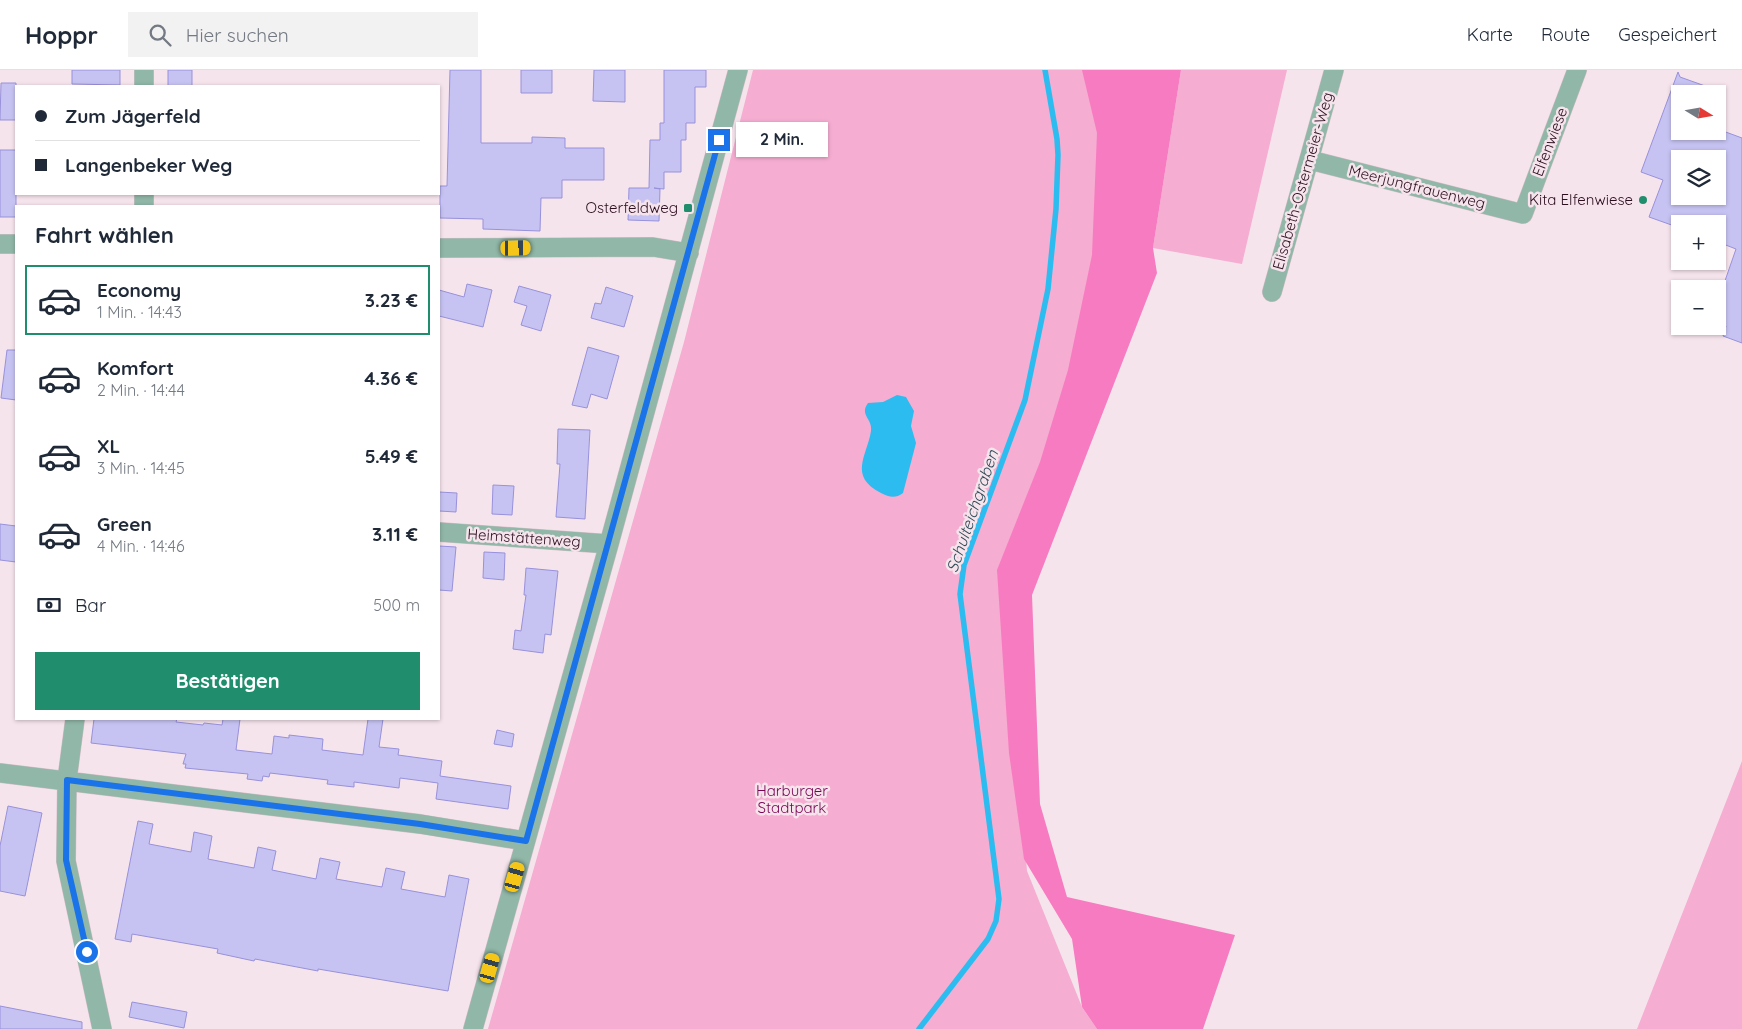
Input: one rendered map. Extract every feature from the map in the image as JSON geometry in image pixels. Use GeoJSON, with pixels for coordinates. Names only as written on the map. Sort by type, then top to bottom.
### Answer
{"type":"FeatureCollection","features":[{"type":"Feature","properties":{"kind":"street"},"geometry":{"type":"LineString","coordinates":[[144,70],[144,85]]}},
{"type":"Feature","properties":{"kind":"street"},"geometry":{"type":"LineString","coordinates":[[473,1029],[609,544],[738,70]]}},
{"type":"Feature","properties":{"kind":"street","name":"Elisabeth-Ostermeier-Weg"},"geometry":{"type":"LineString","coordinates":[[1272,292],[1334,70]]}},
{"type":"Feature","properties":{"kind":"street","name":"Elfenwiese"},"geometry":{"type":"LineString","coordinates":[[1523,214],[1577,70]]}},
{"type":"Feature","properties":{"kind":"street","name":"Meerjungfrauenweg"},"geometry":{"type":"LineString","coordinates":[[1310,160],[1523,214]]}},
{"type":"Feature","properties":{"kind":"street"},"geometry":{"type":"LineString","coordinates":[[0,244],[15,244]]}},
{"type":"Feature","properties":{"kind":"street"},"geometry":{"type":"LineString","coordinates":[[440,248],[653,247],[689,253]]}},
{"type":"Feature","properties":{"kind":"street","name":"Heimstättenweg"},"geometry":{"type":"LineString","coordinates":[[440,532],[609,544]]}},
{"type":"Feature","properties":{"kind":"street"},"geometry":{"type":"LineString","coordinates":[[75,720],[67,780],[66,860],[102,1029]]}},
{"type":"Feature","properties":{"kind":"street"},"geometry":{"type":"LineString","coordinates":[[0,773],[420,824],[526,841]]}},
{"type":"Feature","properties":{"kind":"green space","name":"Harburger Stadtpark"},"geometry":{"type":"Polygon","coordinates":[[[753,70],[1098,70],[1098,336],[1006,613],[1027,871],[1082,1007],[1097,1029],[488,1029],[684,342],[753,70]]]}},
{"type":"Feature","properties":{"kind":"green space"},"geometry":{"type":"Polygon","coordinates":[[[1181,70],[1287,70],[1242,264],[1153,248],[1181,70]]]}},
{"type":"Feature","properties":{"kind":"green space"},"geometry":{"type":"Polygon","coordinates":[[[1742,761],[1742,1029],[1637,1029],[1742,761]]]}},
{"type":"Feature","properties":{"kind":"shaded area"},"geometry":{"type":"Polygon","coordinates":[[[1082,70],[1181,70],[1153,248],[1157,273],[1032,595],[1040,804],[1067,897],[1235,935],[1203,1029],[1097,1029],[1082,1007],[1072,939],[1024,859],[1009,753],[997,570],[1040,462],[1068,370],[1092,255],[1097,133],[1082,70]]]}},
{"type":"Feature","properties":{"kind":"water"},"geometry":{"type":"Polygon","coordinates":[[[897,395],[906,397],[914,411],[911,426],[916,443],[903,493],[892,497],[881,493],[865,480],[862,473],[862,465],[871,431],[865,411],[868,403],[883,402],[897,395]]]}},
{"type":"Feature","properties":{"kind":"building"},"geometry":{"type":"Polygon","coordinates":[[[72,70],[120,70],[120,85],[72,84],[72,70]]]}},
{"type":"Feature","properties":{"kind":"building"},"geometry":{"type":"Polygon","coordinates":[[[168,70],[192,70],[192,85],[168,85],[168,70]]]}},
{"type":"Feature","properties":{"kind":"building"},"geometry":{"type":"Polygon","coordinates":[[[450,70],[481,70],[481,143],[532,143],[532,137],[565,138],[565,148],[604,148],[604,180],[562,180],[562,198],[541,198],[540,231],[483,229],[483,219],[440,218],[440,186],[447,186],[450,70]]]}},
{"type":"Feature","properties":{"kind":"building"},"geometry":{"type":"Polygon","coordinates":[[[521,70],[552,70],[552,93],[521,93],[521,70]]]}},
{"type":"Feature","properties":{"kind":"building"},"geometry":{"type":"Polygon","coordinates":[[[594,70],[625,70],[625,102],[593,101],[594,70]]]}},
{"type":"Feature","properties":{"kind":"building"},"geometry":{"type":"Polygon","coordinates":[[[664,70],[706,70],[706,87],[695,87],[695,123],[686,123],[686,140],[681,140],[681,172],[664,172],[664,189],[654,188],[660,189],[659,221],[628,220],[629,188],[649,188],[650,140],[660,140],[660,123],[664,123],[664,70]]]}},
{"type":"Feature","properties":{"kind":"building"},"geometry":{"type":"Polygon","coordinates":[[[1678,72],[1680,77],[1702,85],[1673,85],[1678,72]]]}},
{"type":"Feature","properties":{"kind":"building"},"geometry":{"type":"Polygon","coordinates":[[[1,83],[16,83],[15,120],[0,120],[1,83]]]}},
{"type":"Feature","properties":{"kind":"building"},"geometry":{"type":"Polygon","coordinates":[[[1671,91],[1671,140],[1726,140],[1726,132],[1742,138],[1742,343],[1723,336],[1726,335],[1725,280],[1736,249],[1726,245],[1726,215],[1671,215],[1671,225],[1649,217],[1663,180],[1641,172],[1671,91]]]}},
{"type":"Feature","properties":{"kind":"building"},"geometry":{"type":"Polygon","coordinates":[[[0,150],[15,150],[15,217],[0,217],[0,150]]]}},
{"type":"Feature","properties":{"kind":"building"},"geometry":{"type":"Polygon","coordinates":[[[467,284],[492,290],[483,327],[440,316],[440,290],[464,297],[467,284]]]}},
{"type":"Feature","properties":{"kind":"building"},"geometry":{"type":"Polygon","coordinates":[[[519,286],[551,295],[541,331],[521,325],[527,306],[514,302],[519,286]]]}},
{"type":"Feature","properties":{"kind":"building"},"geometry":{"type":"Polygon","coordinates":[[[606,287],[633,296],[624,327],[591,318],[595,303],[601,304],[606,287]]]}},
{"type":"Feature","properties":{"kind":"building"},"geometry":{"type":"Polygon","coordinates":[[[588,347],[619,356],[607,399],[591,394],[587,408],[572,405],[588,347]]]}},
{"type":"Feature","properties":{"kind":"building"},"geometry":{"type":"Polygon","coordinates":[[[7,350],[15,350],[15,400],[1,398],[7,350]]]}},
{"type":"Feature","properties":{"kind":"building"},"geometry":{"type":"Polygon","coordinates":[[[558,429],[590,430],[585,519],[556,517],[560,464],[557,464],[558,429]]]}},
{"type":"Feature","properties":{"kind":"building"},"geometry":{"type":"Polygon","coordinates":[[[493,485],[514,486],[512,515],[492,514],[493,485]]]}},
{"type":"Feature","properties":{"kind":"building"},"geometry":{"type":"Polygon","coordinates":[[[440,492],[457,493],[456,512],[440,511],[440,492]]]}},
{"type":"Feature","properties":{"kind":"building"},"geometry":{"type":"Polygon","coordinates":[[[0,524],[15,526],[15,562],[0,560],[0,524]]]}},
{"type":"Feature","properties":{"kind":"building"},"geometry":{"type":"Polygon","coordinates":[[[440,546],[456,547],[452,591],[440,590],[440,546]]]}},
{"type":"Feature","properties":{"kind":"building"},"geometry":{"type":"Polygon","coordinates":[[[484,552],[505,553],[504,580],[483,578],[484,552]]]}},
{"type":"Feature","properties":{"kind":"building"},"geometry":{"type":"Polygon","coordinates":[[[526,568],[558,571],[551,635],[545,634],[543,653],[513,649],[515,630],[521,631],[526,595],[524,595],[526,568]]]}},
{"type":"Feature","properties":{"kind":"building"},"geometry":{"type":"Polygon","coordinates":[[[94,720],[177,720],[176,722],[222,725],[223,720],[240,720],[236,750],[272,754],[274,736],[289,738],[289,735],[323,739],[322,750],[363,755],[368,720],[383,720],[379,747],[399,749],[398,755],[442,761],[440,776],[511,786],[508,809],[436,799],[438,783],[400,778],[399,788],[354,782],[354,787],[327,784],[328,780],[270,773],[269,777],[263,776],[262,781],[247,779],[248,774],[185,768],[186,764],[183,764],[186,754],[91,743],[94,720]]]}},
{"type":"Feature","properties":{"kind":"building"},"geometry":{"type":"Polygon","coordinates":[[[497,730],[514,734],[512,747],[494,744],[497,730]]]}},
{"type":"Feature","properties":{"kind":"building"},"geometry":{"type":"Polygon","coordinates":[[[8,806],[42,813],[25,896],[0,891],[0,846],[8,806]]]}},
{"type":"Feature","properties":{"kind":"building"},"geometry":{"type":"Polygon","coordinates":[[[138,821],[153,824],[149,844],[191,852],[194,832],[212,836],[208,859],[254,868],[258,847],[276,851],[272,870],[316,879],[320,858],[340,862],[336,879],[382,887],[386,868],[405,872],[401,889],[445,897],[449,875],[469,879],[448,991],[318,969],[318,971],[255,959],[254,961],[217,953],[218,949],[132,934],[131,942],[115,939],[138,821]]]}},
{"type":"Feature","properties":{"kind":"building"},"geometry":{"type":"Polygon","coordinates":[[[132,1002],[187,1012],[184,1028],[129,1017],[132,1002]]]}},
{"type":"Feature","properties":{"kind":"building"},"geometry":{"type":"Polygon","coordinates":[[[0,1006],[82,1022],[82,1029],[0,1029],[0,1006]]]}},
{"type":"Feature","properties":{"kind":"waterway","name":"Schulteichgraben"},"geometry":{"type":"LineString","coordinates":[[919,1029],[988,939],[996,921],[999,899],[960,594],[964,565],[1025,400],[1048,289],[1056,209],[1058,155],[1045,70]]}},
{"type":"Feature","properties":{"kind":"place","name":"Kita Elfenwiese"},"geometry":{"type":"Point","coordinates":[1643,200]}},
{"type":"Feature","properties":{"kind":"place","name":"Osterfeldweg"},"geometry":{"type":"Point","coordinates":[688,208]}},
{"type":"Feature","properties":{"kind":"route"},"geometry":{"type":"LineString","coordinates":[[87,952],[66,860],[67,780],[420,824],[526,841],[719,140]]}}]}
